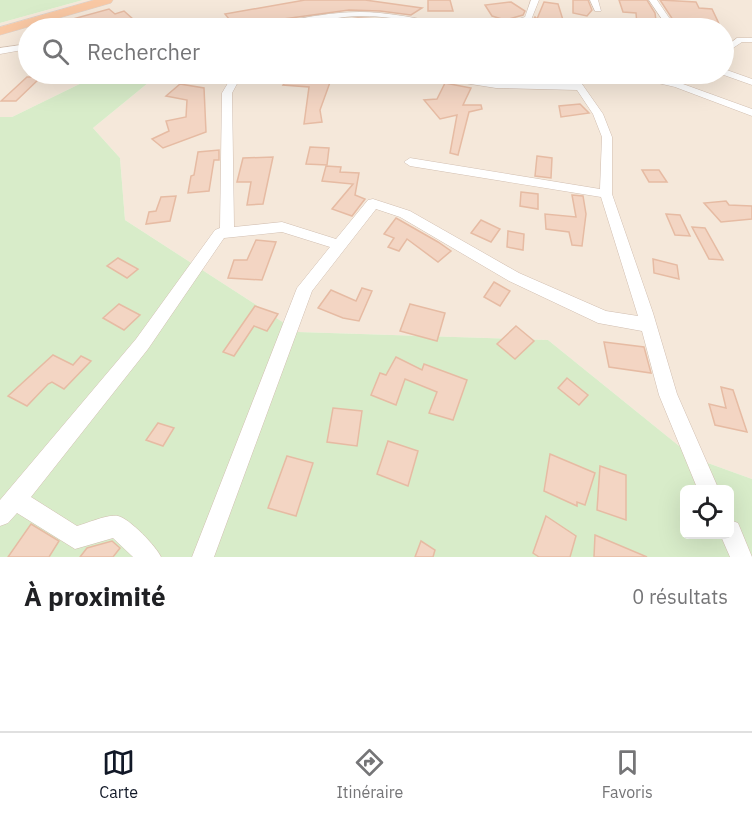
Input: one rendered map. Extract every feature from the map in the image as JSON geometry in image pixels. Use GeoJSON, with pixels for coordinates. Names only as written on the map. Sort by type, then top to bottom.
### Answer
{"type":"FeatureCollection","features":[{"type":"Feature","properties":{"kind":"highway"},"geometry":{"type":"LineString","coordinates":[[45,18],[107,0]]}},
{"type":"Feature","properties":{"kind":"highway"},"geometry":{"type":"LineString","coordinates":[[0,31],[18,26]]}},
{"type":"Feature","properties":{"kind":"street"},"geometry":{"type":"LineString","coordinates":[[527,18],[532,14],[535,0]]}},
{"type":"Feature","properties":{"kind":"street"},"geometry":{"type":"LineString","coordinates":[[594,0],[598,9]]}},
{"type":"Feature","properties":{"kind":"street"},"geometry":{"type":"LineString","coordinates":[[653,0],[665,18]]}},
{"type":"Feature","properties":{"kind":"street"},"geometry":{"type":"LineString","coordinates":[[325,18],[344,15],[398,18]]}},
{"type":"Feature","properties":{"kind":"street"},"geometry":{"type":"LineString","coordinates":[[734,44],[740,40],[752,40]]}},
{"type":"Feature","properties":{"kind":"street"},"geometry":{"type":"LineString","coordinates":[[0,51],[18,48]]}},
{"type":"Feature","properties":{"kind":"street"},"geometry":{"type":"LineString","coordinates":[[734,76],[752,82]]}},
{"type":"Feature","properties":{"kind":"street"},"geometry":{"type":"LineString","coordinates":[[227,233],[227,93],[232,84]]}},
{"type":"Feature","properties":{"kind":"street"},"geometry":{"type":"LineString","coordinates":[[490,84],[581,87]]}},
{"type":"Feature","properties":{"kind":"street"},"geometry":{"type":"LineString","coordinates":[[579,84],[598,114],[607,137],[606,194],[668,395],[707,485]]}},
{"type":"Feature","properties":{"kind":"street"},"geometry":{"type":"LineString","coordinates":[[676,84],[752,113]]}},
{"type":"Feature","properties":{"kind":"street"},"geometry":{"type":"LineString","coordinates":[[410,162],[606,194]]}},
{"type":"Feature","properties":{"kind":"street"},"geometry":{"type":"LineString","coordinates":[[203,557],[305,288],[373,203],[405,214],[514,277],[604,318],[648,325]]}},
{"type":"Feature","properties":{"kind":"street"},"geometry":{"type":"LineString","coordinates":[[150,557],[116,526],[75,538],[8,507],[142,344],[220,233],[282,227],[339,245]]}},
{"type":"Feature","properties":{"kind":"street"},"geometry":{"type":"LineString","coordinates":[[733,539],[742,557]]}},
{"type":"Feature","properties":{"kind":"shaded area"},"geometry":{"type":"Polygon","coordinates":[[[83,0],[752,0],[752,479],[694,458],[548,340],[298,332],[125,220],[120,158],[93,128],[147,84],[734,84],[734,18],[18,18],[83,0]]]}},
{"type":"Feature","properties":{"kind":"shaded area"},"geometry":{"type":"Polygon","coordinates":[[[18,18],[18,84],[80,84],[12,117],[0,117],[0,23],[18,18]]]}},
{"type":"Feature","properties":{"kind":"green space"},"geometry":{"type":"Polygon","coordinates":[[[0,0],[83,0],[18,18],[0,23],[0,0]]]}},
{"type":"Feature","properties":{"kind":"green space"},"geometry":{"type":"Polygon","coordinates":[[[80,84],[147,84],[93,128],[120,158],[125,220],[298,332],[548,340],[694,458],[752,479],[752,557],[0,557],[0,117],[12,117],[80,84]]]}},
{"type":"Feature","properties":{"kind":"building"},"geometry":{"type":"Polygon","coordinates":[[[305,0],[365,0],[422,8],[411,15],[349,10],[291,18],[228,18],[225,14],[305,0]]]}},
{"type":"Feature","properties":{"kind":"building"},"geometry":{"type":"Polygon","coordinates":[[[428,0],[450,0],[453,11],[428,11],[428,0]]]}},
{"type":"Feature","properties":{"kind":"building"},"geometry":{"type":"Polygon","coordinates":[[[573,0],[588,0],[592,10],[587,16],[573,13],[573,0]]]}},
{"type":"Feature","properties":{"kind":"building"},"geometry":{"type":"Polygon","coordinates":[[[619,0],[647,0],[656,18],[636,18],[636,13],[623,12],[619,0]]]}},
{"type":"Feature","properties":{"kind":"building"},"geometry":{"type":"Polygon","coordinates":[[[660,0],[696,2],[699,8],[712,9],[716,18],[672,18],[660,0]]]}},
{"type":"Feature","properties":{"kind":"building"},"geometry":{"type":"Polygon","coordinates":[[[511,2],[525,11],[523,15],[512,18],[498,18],[492,16],[485,5],[511,2]]]}},
{"type":"Feature","properties":{"kind":"building"},"geometry":{"type":"Polygon","coordinates":[[[544,2],[558,4],[562,18],[537,18],[544,2]]]}},
{"type":"Feature","properties":{"kind":"building"},"geometry":{"type":"Polygon","coordinates":[[[109,9],[115,14],[124,11],[132,18],[76,18],[109,9]]]}},
{"type":"Feature","properties":{"kind":"building"},"geometry":{"type":"Polygon","coordinates":[[[19,84],[34,84],[16,101],[1,101],[19,84]]]}},
{"type":"Feature","properties":{"kind":"building"},"geometry":{"type":"Polygon","coordinates":[[[180,84],[204,88],[206,132],[163,148],[152,139],[169,131],[166,121],[186,117],[187,100],[166,96],[180,84]]]}},
{"type":"Feature","properties":{"kind":"building"},"geometry":{"type":"Polygon","coordinates":[[[329,84],[320,110],[322,122],[304,124],[309,87],[283,85],[329,84]]]}},
{"type":"Feature","properties":{"kind":"building"},"geometry":{"type":"Polygon","coordinates":[[[444,84],[450,84],[471,88],[463,105],[481,105],[482,109],[469,112],[458,155],[450,153],[457,115],[440,119],[424,100],[437,99],[444,84]]]}},
{"type":"Feature","properties":{"kind":"building"},"geometry":{"type":"Polygon","coordinates":[[[580,104],[589,113],[561,117],[559,106],[580,104]]]}},
{"type":"Feature","properties":{"kind":"building"},"geometry":{"type":"Polygon","coordinates":[[[310,147],[329,148],[327,165],[306,164],[310,147]]]}},
{"type":"Feature","properties":{"kind":"building"},"geometry":{"type":"Polygon","coordinates":[[[219,150],[219,160],[214,160],[209,191],[188,193],[198,152],[219,150]]]}},
{"type":"Feature","properties":{"kind":"building"},"geometry":{"type":"Polygon","coordinates":[[[537,156],[552,158],[551,178],[535,176],[537,156]]]}},
{"type":"Feature","properties":{"kind":"building"},"geometry":{"type":"Polygon","coordinates":[[[273,157],[263,204],[247,205],[251,182],[237,182],[243,158],[273,157]]]}},
{"type":"Feature","properties":{"kind":"building"},"geometry":{"type":"Polygon","coordinates":[[[326,166],[341,167],[340,172],[359,173],[355,195],[365,199],[352,216],[332,209],[353,184],[322,181],[326,166]]]}},
{"type":"Feature","properties":{"kind":"building"},"geometry":{"type":"Polygon","coordinates":[[[642,170],[659,170],[667,182],[649,182],[642,170]]]}},
{"type":"Feature","properties":{"kind":"building"},"geometry":{"type":"Polygon","coordinates":[[[521,192],[538,194],[538,209],[520,206],[521,192]]]}},
{"type":"Feature","properties":{"kind":"building"},"geometry":{"type":"Polygon","coordinates":[[[572,195],[583,196],[586,214],[582,246],[572,245],[569,232],[546,229],[545,214],[576,217],[572,195]]]}},
{"type":"Feature","properties":{"kind":"building"},"geometry":{"type":"Polygon","coordinates":[[[176,196],[170,221],[146,224],[149,212],[156,211],[161,197],[176,196]]]}},
{"type":"Feature","properties":{"kind":"building"},"geometry":{"type":"Polygon","coordinates":[[[726,201],[729,205],[752,206],[752,219],[721,222],[704,203],[726,201]]]}},
{"type":"Feature","properties":{"kind":"building"},"geometry":{"type":"Polygon","coordinates":[[[666,214],[680,215],[690,236],[675,235],[666,214]]]}},
{"type":"Feature","properties":{"kind":"building"},"geometry":{"type":"Polygon","coordinates":[[[396,218],[451,251],[438,262],[407,239],[399,251],[388,247],[394,238],[384,234],[396,218]]]}},
{"type":"Feature","properties":{"kind":"building"},"geometry":{"type":"Polygon","coordinates":[[[481,220],[500,229],[491,242],[471,233],[481,220]]]}},
{"type":"Feature","properties":{"kind":"building"},"geometry":{"type":"Polygon","coordinates":[[[692,227],[705,228],[723,260],[709,259],[692,227]]]}},
{"type":"Feature","properties":{"kind":"building"},"geometry":{"type":"Polygon","coordinates":[[[508,231],[524,234],[523,250],[507,247],[508,231]]]}},
{"type":"Feature","properties":{"kind":"building"},"geometry":{"type":"Polygon","coordinates":[[[256,240],[276,242],[262,280],[228,278],[234,260],[247,260],[256,240]]]}},
{"type":"Feature","properties":{"kind":"building"},"geometry":{"type":"Polygon","coordinates":[[[118,258],[138,269],[127,278],[107,266],[118,258]]]}},
{"type":"Feature","properties":{"kind":"building"},"geometry":{"type":"Polygon","coordinates":[[[653,259],[677,265],[679,279],[654,273],[653,259]]]}},
{"type":"Feature","properties":{"kind":"building"},"geometry":{"type":"Polygon","coordinates":[[[494,282],[510,291],[500,306],[484,297],[494,282]]]}},
{"type":"Feature","properties":{"kind":"building"},"geometry":{"type":"Polygon","coordinates":[[[362,288],[372,291],[359,321],[343,318],[318,308],[331,290],[356,301],[362,288]]]}},
{"type":"Feature","properties":{"kind":"building"},"geometry":{"type":"Polygon","coordinates":[[[119,304],[140,315],[124,330],[103,318],[119,304]]]}},
{"type":"Feature","properties":{"kind":"building"},"geometry":{"type":"Polygon","coordinates":[[[410,304],[445,313],[437,341],[400,331],[410,304]]]}},
{"type":"Feature","properties":{"kind":"building"},"geometry":{"type":"Polygon","coordinates":[[[255,306],[278,314],[267,331],[254,326],[234,356],[223,352],[255,306]]]}},
{"type":"Feature","properties":{"kind":"building"},"geometry":{"type":"Polygon","coordinates":[[[516,326],[534,341],[515,359],[497,344],[516,326]]]}},
{"type":"Feature","properties":{"kind":"building"},"geometry":{"type":"Polygon","coordinates":[[[604,342],[644,347],[651,373],[609,367],[604,342]]]}},
{"type":"Feature","properties":{"kind":"building"},"geometry":{"type":"Polygon","coordinates":[[[53,355],[73,365],[81,356],[91,361],[64,389],[52,382],[27,406],[8,396],[53,355]]]}},
{"type":"Feature","properties":{"kind":"building"},"geometry":{"type":"Polygon","coordinates":[[[396,357],[422,370],[424,364],[467,380],[453,420],[429,413],[437,392],[405,379],[396,405],[371,395],[380,373],[386,375],[396,357]]]}},
{"type":"Feature","properties":{"kind":"building"},"geometry":{"type":"Polygon","coordinates":[[[567,378],[588,395],[579,405],[558,388],[567,378]]]}},
{"type":"Feature","properties":{"kind":"building"},"geometry":{"type":"Polygon","coordinates":[[[721,387],[733,390],[747,432],[715,425],[709,404],[726,408],[721,387]]]}},
{"type":"Feature","properties":{"kind":"building"},"geometry":{"type":"Polygon","coordinates":[[[333,408],[362,411],[357,446],[327,442],[333,408]]]}},
{"type":"Feature","properties":{"kind":"building"},"geometry":{"type":"Polygon","coordinates":[[[158,423],[174,428],[163,446],[146,440],[158,423]]]}},
{"type":"Feature","properties":{"kind":"building"},"geometry":{"type":"Polygon","coordinates":[[[388,441],[418,451],[408,486],[377,474],[388,441]]]}},
{"type":"Feature","properties":{"kind":"building"},"geometry":{"type":"Polygon","coordinates":[[[550,454],[595,473],[585,505],[577,502],[577,506],[544,491],[550,454]]]}},
{"type":"Feature","properties":{"kind":"building"},"geometry":{"type":"Polygon","coordinates":[[[287,456],[313,463],[296,516],[268,508],[287,456]]]}},
{"type":"Feature","properties":{"kind":"building"},"geometry":{"type":"Polygon","coordinates":[[[600,466],[626,475],[626,520],[597,510],[600,466]]]}},
{"type":"Feature","properties":{"kind":"building"},"geometry":{"type":"Polygon","coordinates":[[[546,516],[576,536],[570,557],[539,557],[533,553],[546,516]]]}},
{"type":"Feature","properties":{"kind":"building"},"geometry":{"type":"Polygon","coordinates":[[[31,524],[59,541],[49,557],[8,557],[31,524]]]}},
{"type":"Feature","properties":{"kind":"building"},"geometry":{"type":"Polygon","coordinates":[[[595,535],[647,557],[594,557],[595,535]]]}},
{"type":"Feature","properties":{"kind":"building"},"geometry":{"type":"Polygon","coordinates":[[[112,541],[120,548],[113,557],[80,557],[87,548],[112,541]]]}},
{"type":"Feature","properties":{"kind":"building"},"geometry":{"type":"Polygon","coordinates":[[[421,541],[435,550],[433,557],[415,557],[421,541]]]}}]}
